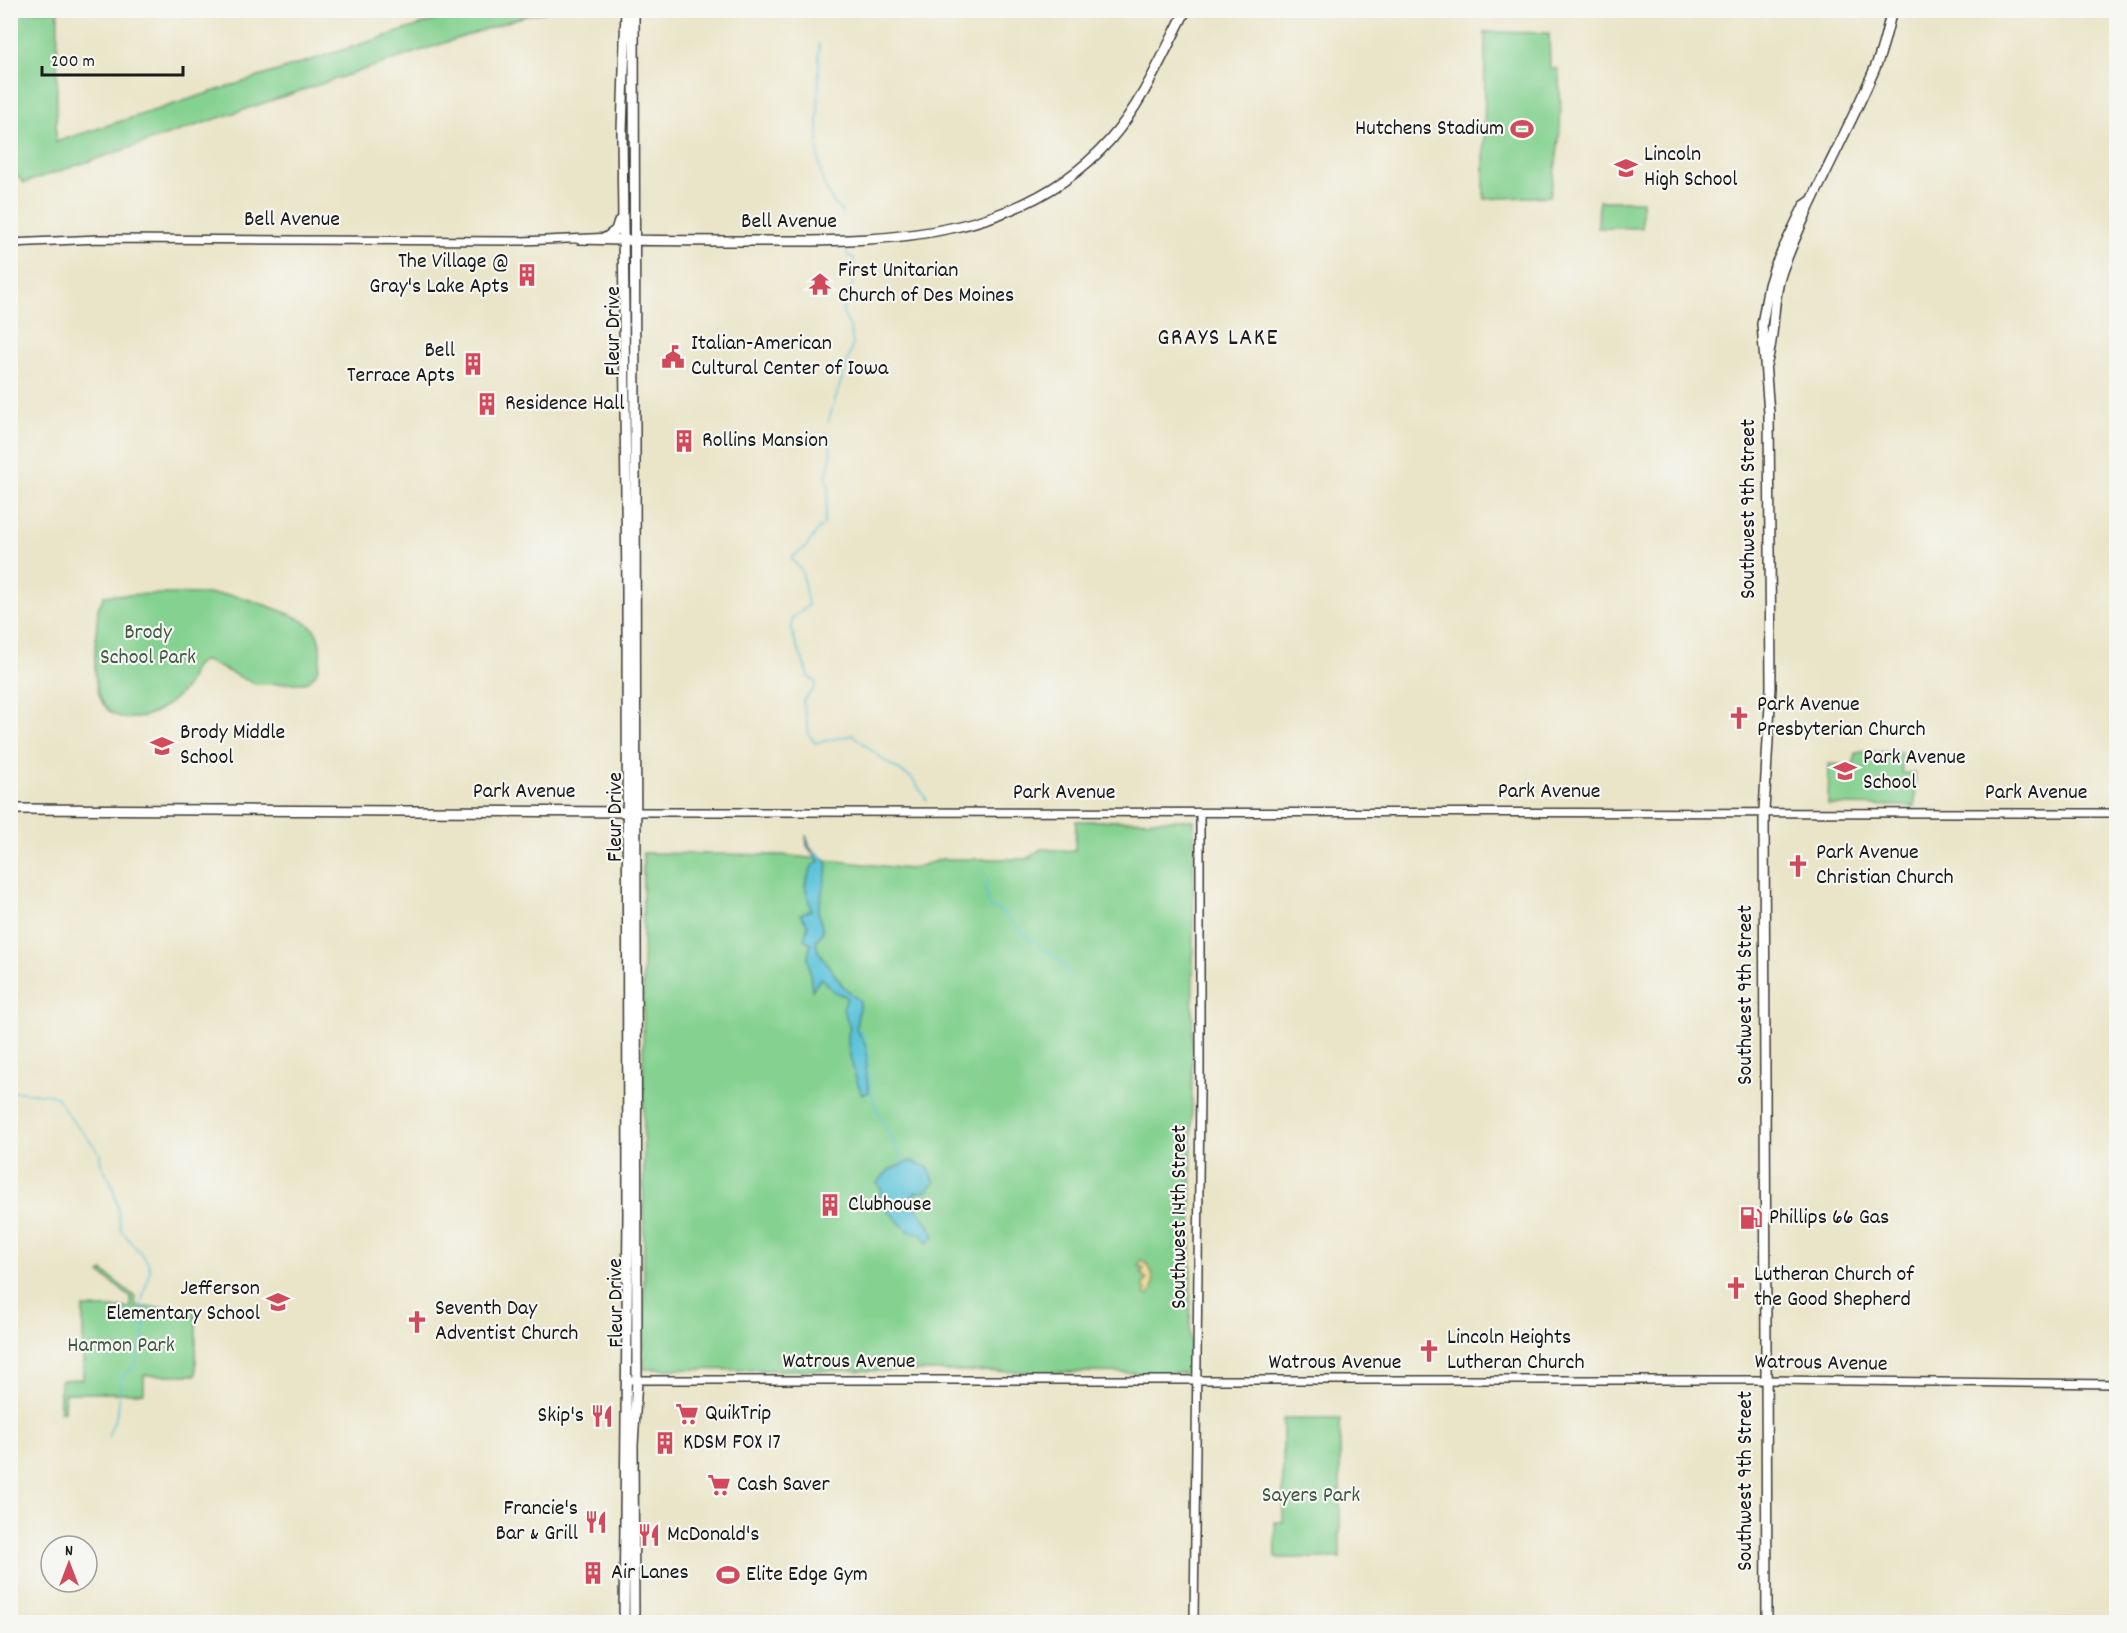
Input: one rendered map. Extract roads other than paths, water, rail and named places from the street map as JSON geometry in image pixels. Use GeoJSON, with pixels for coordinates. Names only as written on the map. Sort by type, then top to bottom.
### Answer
{"type":"FeatureCollection","features":[{"type":"Feature","properties":{"kind":"main road","name":"Fleur Drive"},"geometry":{"type":"LineString","coordinates":[[626,10],[622,240],[637,1380],[633,1446],[634,1623]]}},
{"type":"Feature","properties":{"kind":"main road","name":"Fleur Drive"},"geometry":{"type":"LineString","coordinates":[[624,1623],[631,812],[633,10]]}},
{"type":"Feature","properties":{"kind":"main road","name":"Bell Avenue"},"geometry":{"type":"LineString","coordinates":[[622,240],[835,242],[884,239],[962,228],[996,218],[1033,201],[1070,177],[1110,140],[1127,118],[1186,10]]}},
{"type":"Feature","properties":{"kind":"main road","name":"Southwest 9th Street"},"geometry":{"type":"LineString","coordinates":[[1767,1623],[1764,811],[1771,690],[1769,413],[1762,324],[1769,285],[1804,206],[1811,201],[1876,66],[1892,10]]}},
{"type":"Feature","properties":{"kind":"main road"},"geometry":{"type":"LineString","coordinates":[[607,237],[618,226],[622,198]]}},
{"type":"Feature","properties":{"kind":"main road","name":"Park Avenue"},"geometry":{"type":"LineString","coordinates":[[10,809],[631,812]]}},
{"type":"Feature","properties":{"kind":"street","name":"Bell Avenue"},"geometry":{"type":"LineString","coordinates":[[10,243],[65,239],[573,239],[607,237],[622,240]]}},
{"type":"Feature","properties":{"kind":"street","name":"Bell Avenue"},"geometry":{"type":"LineString","coordinates":[[573,239],[589,243],[622,240]]}},
{"type":"Feature","properties":{"kind":"street","name":"Park Avenue"},"geometry":{"type":"LineString","coordinates":[[631,812],[2116,813]]}},
{"type":"Feature","properties":{"kind":"street","name":"Southwest 14th Street"},"geometry":{"type":"LineString","coordinates":[[1194,1623],[1200,813]]}},
{"type":"Feature","properties":{"kind":"street","name":"Watrous Avenue"},"geometry":{"type":"LineString","coordinates":[[626,1380],[1765,1380],[2116,1384]]}},
{"type":"Feature","properties":{"kind":"water"},"geometry":{"type":"Polygon","coordinates":[[[806,835],[810,848],[826,860],[828,866],[818,911],[823,931],[816,941],[818,951],[843,986],[860,1001],[856,1029],[865,1044],[867,1059],[865,1069],[869,1092],[862,1095],[849,1051],[850,1028],[843,1009],[847,997],[833,991],[821,978],[812,990],[808,956],[811,943],[804,939],[808,925],[800,914],[811,910],[805,885],[812,866],[819,861],[807,846],[806,835]]]}},
{"type":"Feature","properties":{"kind":"water"},"geometry":{"type":"Polygon","coordinates":[[[910,1161],[928,1167],[935,1182],[927,1191],[916,1192],[912,1197],[934,1236],[927,1243],[921,1234],[908,1231],[876,1199],[882,1191],[877,1183],[889,1170],[910,1161]]]}},
{"type":"Feature","properties":{"kind":"waterway"},"geometry":{"type":"LineString","coordinates":[[818,143],[819,43]]}},
{"type":"Feature","properties":{"kind":"waterway"},"geometry":{"type":"LineString","coordinates":[[818,149],[824,183],[842,213]]}},
{"type":"Feature","properties":{"kind":"waterway"},"geometry":{"type":"LineString","coordinates":[[828,422],[853,344],[850,327],[843,314],[843,306],[853,283],[854,258],[848,256],[847,251]]}},
{"type":"Feature","properties":{"kind":"waterway"},"geometry":{"type":"LineString","coordinates":[[825,433],[829,436],[831,455],[826,478],[829,486],[824,525],[816,532],[807,546],[791,558],[802,571],[808,606],[792,618],[793,633],[808,677],[816,682],[814,689],[803,701],[809,734],[815,743],[853,735],[886,762],[912,778],[927,800]]}},
{"type":"Feature","properties":{"kind":"waterway"},"geometry":{"type":"LineString","coordinates":[[979,872],[988,879],[984,890],[988,897],[989,908],[995,908],[1003,913],[1029,939],[1061,961],[1070,976]]}},
{"type":"Feature","properties":{"kind":"waterway"},"geometry":{"type":"LineString","coordinates":[[858,1028],[866,1044],[872,1096],[904,1163]]}},
{"type":"Feature","properties":{"kind":"waterway"},"geometry":{"type":"LineString","coordinates":[[10,1091],[51,1095],[58,1098],[67,1113],[100,1154],[101,1163],[111,1181],[119,1213],[120,1229],[148,1262],[150,1270],[141,1304],[145,1319],[144,1335],[135,1367],[128,1370],[121,1380],[118,1409],[108,1437]]}},
{"type":"Feature","properties":{"kind":"place","name":"Hutchens Stadium"},"geometry":{"type":"Point","coordinates":[1522,129]}},
{"type":"Feature","properties":{"kind":"place","name":"Lincoln High School"},"geometry":{"type":"Point","coordinates":[1626,168]}},
{"type":"Feature","properties":{"kind":"place","name":"The Village @ Gray's Lake Apts"},"geometry":{"type":"Point","coordinates":[527,275]}},
{"type":"Feature","properties":{"kind":"place","name":"First Unitarian Church of Des Moines"},"geometry":{"type":"Point","coordinates":[820,284]}},
{"type":"Feature","properties":{"kind":"place","name":"Italian-American Cultural Center of Iowa"},"geometry":{"type":"Point","coordinates":[673,357]}},
{"type":"Feature","properties":{"kind":"place","name":"Bell Terrace Apts"},"geometry":{"type":"Point","coordinates":[473,364]}},
{"type":"Feature","properties":{"kind":"place","name":"Residence Hall"},"geometry":{"type":"Point","coordinates":[487,404]}},
{"type":"Feature","properties":{"kind":"place","name":"Rollins Mansion"},"geometry":{"type":"Point","coordinates":[684,441]}},
{"type":"Feature","properties":{"kind":"place","name":"Park Avenue Presbyterian Church"},"geometry":{"type":"Point","coordinates":[1739,718]}},
{"type":"Feature","properties":{"kind":"place","name":"Brody Middle School"},"geometry":{"type":"Point","coordinates":[162,746]}},
{"type":"Feature","properties":{"kind":"place","name":"Park Avenue School"},"geometry":{"type":"Point","coordinates":[1845,771]}},
{"type":"Feature","properties":{"kind":"place","name":"Park Avenue Christian Church"},"geometry":{"type":"Point","coordinates":[1798,866]}},
{"type":"Feature","properties":{"kind":"place","name":"Clubhouse"},"geometry":{"type":"Point","coordinates":[830,1205]}},
{"type":"Feature","properties":{"kind":"place","name":"Phillips 66 Gas"},"geometry":{"type":"Point","coordinates":[1751,1218]}},
{"type":"Feature","properties":{"kind":"place","name":"Lutheran Church of the Good Shepherd"},"geometry":{"type":"Point","coordinates":[1736,1288]}},
{"type":"Feature","properties":{"kind":"place","name":"Jefferson Elementary School"},"geometry":{"type":"Point","coordinates":[278,1302]}},
{"type":"Feature","properties":{"kind":"place","name":"Seventh Day Adventist Church"},"geometry":{"type":"Point","coordinates":[417,1322]}},
{"type":"Feature","properties":{"kind":"place","name":"Lincoln Heights Lutheran Church"},"geometry":{"type":"Point","coordinates":[1429,1351]}},
{"type":"Feature","properties":{"kind":"place","name":"QuikTrip"},"geometry":{"type":"Point","coordinates":[687,1414]}},
{"type":"Feature","properties":{"kind":"place","name":"Skip's"},"geometry":{"type":"Point","coordinates":[602,1416]}},
{"type":"Feature","properties":{"kind":"place","name":"KDSM FOX 17"},"geometry":{"type":"Point","coordinates":[665,1443]}},
{"type":"Feature","properties":{"kind":"place","name":"Cash Saver"},"geometry":{"type":"Point","coordinates":[719,1485]}},
{"type":"Feature","properties":{"kind":"place","name":"Francie's Bar & Grill"},"geometry":{"type":"Point","coordinates":[596,1522]}},
{"type":"Feature","properties":{"kind":"place","name":"McDonald's"},"geometry":{"type":"Point","coordinates":[649,1535]}},
{"type":"Feature","properties":{"kind":"place","name":"Air Lanes"},"geometry":{"type":"Point","coordinates":[593,1573]}},
{"type":"Feature","properties":{"kind":"place","name":"Elite Edge Gym"},"geometry":{"type":"Point","coordinates":[728,1575]}},
{"type":"Feature","properties":{"kind":"district","name":"GRAYS LAKE"},"geometry":{"type":"Point","coordinates":[1218,339]}},
{"type":"Feature","properties":{"kind":"park label","name":"Brody School Park"},"geometry":{"type":"Point","coordinates":[148,646]}},
{"type":"Feature","properties":{"kind":"park label","name":"Harmon Park"},"geometry":{"type":"Point","coordinates":[121,1346]}},
{"type":"Feature","properties":{"kind":"park label","name":"Sayers Park"},"geometry":{"type":"Point","coordinates":[1311,1496]}}]}
